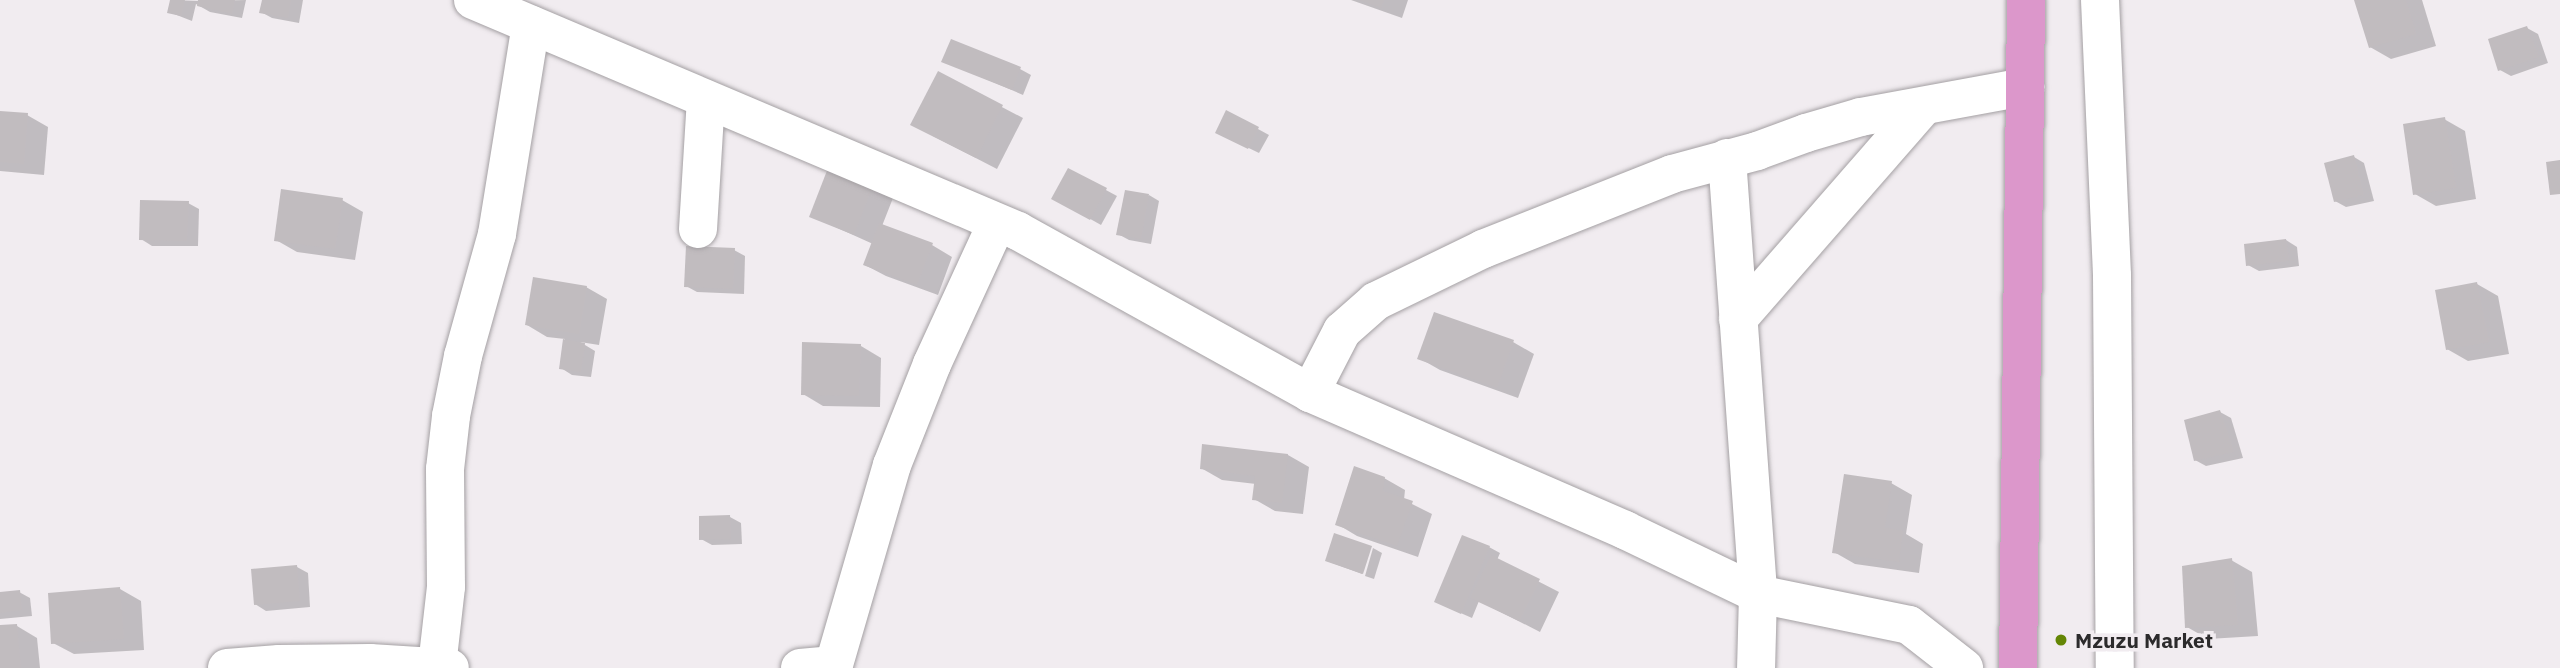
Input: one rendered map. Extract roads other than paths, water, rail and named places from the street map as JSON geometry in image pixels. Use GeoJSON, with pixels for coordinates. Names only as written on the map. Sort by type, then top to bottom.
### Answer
{"type":"FeatureCollection","features":[{"type":"Feature","properties":{"kind":"highway"},"geometry":{"type":"LineString","coordinates":[[2018,668],[2026,0]]}},
{"type":"Feature","properties":{"kind":"street"},"geometry":{"type":"LineString","coordinates":[[473,0],[1018,231],[1310,393],[1625,530],[1758,594],[1909,625],[1964,668]]}},
{"type":"Feature","properties":{"kind":"street"},"geometry":{"type":"LineString","coordinates":[[2100,0],[2112,276],[2115,668]]}},
{"type":"Feature","properties":{"kind":"street"},"geometry":{"type":"LineString","coordinates":[[228,668],[292,663],[444,667],[445,469],[451,415],[463,356],[497,234],[531,25]]}},
{"type":"Feature","properties":{"kind":"street"},"geometry":{"type":"LineString","coordinates":[[1310,393],[1342,331],[1388,295],[1483,249],[1672,174],[1861,117],[2025,87]]}},
{"type":"Feature","properties":{"kind":"street"},"geometry":{"type":"LineString","coordinates":[[698,229],[706,99]]}},
{"type":"Feature","properties":{"kind":"street"},"geometry":{"type":"LineString","coordinates":[[1738,319],[1923,107]]}},
{"type":"Feature","properties":{"kind":"street"},"geometry":{"type":"LineString","coordinates":[[1727,158],[1758,594],[1756,668]]}},
{"type":"Feature","properties":{"kind":"street"},"geometry":{"type":"LineString","coordinates":[[822,667],[892,465],[932,364],[997,223]]}},
{"type":"Feature","properties":{"kind":"place","name":"Mzuzu Market"},"geometry":{"type":"Point","coordinates":[2061,640]}}]}
